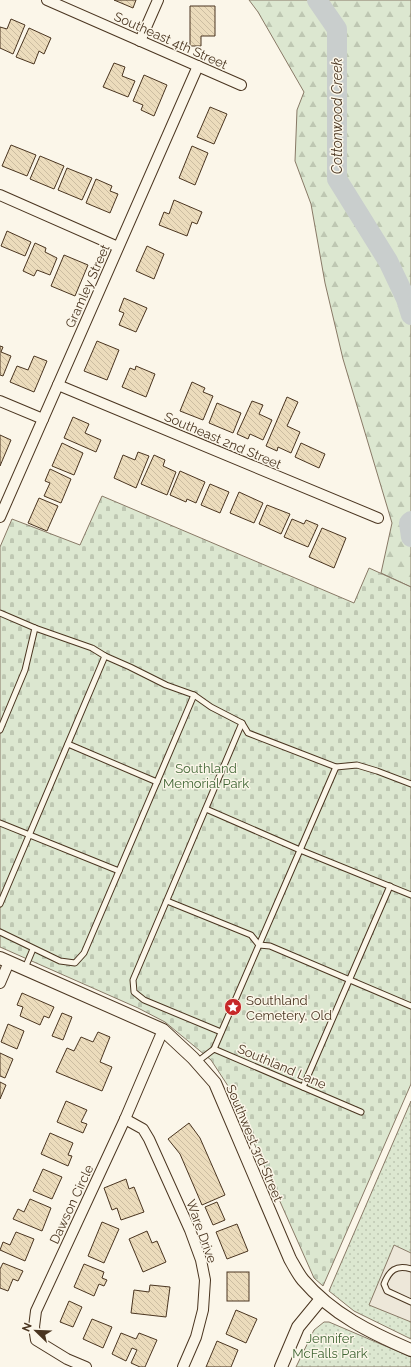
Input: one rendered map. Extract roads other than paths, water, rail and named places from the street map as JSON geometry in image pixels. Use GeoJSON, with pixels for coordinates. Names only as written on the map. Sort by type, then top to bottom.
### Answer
{"type":"FeatureCollection","features":[{"type":"Feature","properties":{"kind":"street","name":"Southeast 4th Street"},"geometry":{"type":"LineString","coordinates":[[48,0],[241,85]]}},
{"type":"Feature","properties":{"kind":"street"},"geometry":{"type":"LineString","coordinates":[[140,41],[158,0]]}},
{"type":"Feature","properties":{"kind":"street","name":"Gramley Street"},"geometry":{"type":"LineString","coordinates":[[0,517],[198,66]]}},
{"type":"Feature","properties":{"kind":"street"},"geometry":{"type":"LineString","coordinates":[[0,195],[118,247]]}},
{"type":"Feature","properties":{"kind":"street","name":"Southeast 2nd Street"},"geometry":{"type":"LineString","coordinates":[[58,385],[378,518]]}},
{"type":"Feature","properties":{"kind":"street"},"geometry":{"type":"LineString","coordinates":[[0,401],[43,419]]}},
{"type":"Feature","properties":{"kind":"street"},"geometry":{"type":"LineString","coordinates":[[0,983],[5,960]]}},
{"type":"Feature","properties":{"kind":"street","name":"Southwest 3rd Street"},"geometry":{"type":"LineString","coordinates":[[5,960],[163,1030],[215,1083],[290,1260],[303,1279],[321,1299],[351,1321],[376,1335],[411,1350]]}},
{"type":"Feature","properties":{"kind":"street","name":"Dawson Circle"},"geometry":{"type":"LineString","coordinates":[[86,1367],[67,1359],[36,1340],[34,1327],[36,1311],[125,1120],[163,1030]]}},
{"type":"Feature","properties":{"kind":"street","name":"Ware Drive"},"geometry":{"type":"LineString","coordinates":[[125,1120],[143,1129],[149,1139],[190,1230],[201,1260],[205,1280],[203,1310],[196,1337],[183,1367]]}},
{"type":"Feature","properties":{"kind":"street"},"geometry":{"type":"LineString","coordinates":[[281,1367],[298,1328],[321,1299]]}},
{"type":"Feature","properties":{"kind":"lane"},"geometry":{"type":"LineString","coordinates":[[0,613],[35,628],[92,648],[105,656],[166,685],[194,695],[210,707],[242,723],[248,733],[336,767],[358,765],[411,784]]}},
{"type":"Feature","properties":{"kind":"lane"},"geometry":{"type":"LineString","coordinates":[[0,730],[25,670],[35,628]]}},
{"type":"Feature","properties":{"kind":"lane"},"geometry":{"type":"LineString","coordinates":[[0,904],[105,656]]}},
{"type":"Feature","properties":{"kind":"lane"},"geometry":{"type":"LineString","coordinates":[[0,932],[60,962],[75,963],[84,953],[194,695]]}},
{"type":"Feature","properties":{"kind":"lane"},"geometry":{"type":"LineString","coordinates":[[221,1032],[144,1000],[134,992],[133,980],[242,723]]}},
{"type":"Feature","properties":{"kind":"lane"},"geometry":{"type":"LineString","coordinates":[[68,744],[157,782]]}},
{"type":"Feature","properties":{"kind":"lane"},"geometry":{"type":"LineString","coordinates":[[196,1062],[214,1049],[336,767]]}},
{"type":"Feature","properties":{"kind":"lane"},"geometry":{"type":"LineString","coordinates":[[206,809],[300,850],[411,895]]}},
{"type":"Feature","properties":{"kind":"lane"},"geometry":{"type":"LineString","coordinates":[[0,823],[119,871]]}},
{"type":"Feature","properties":{"kind":"lane"},"geometry":{"type":"LineString","coordinates":[[303,1088],[390,886]]}},
{"type":"Feature","properties":{"kind":"lane"},"geometry":{"type":"LineString","coordinates":[[167,901],[251,935],[259,945],[270,946],[411,1006]]}},
{"type":"Feature","properties":{"kind":"lane"},"geometry":{"type":"LineString","coordinates":[[24,969],[33,949]]}},
{"type":"Feature","properties":{"kind":"lane","name":"Southland Lane"},"geometry":{"type":"LineString","coordinates":[[214,1049],[361,1112]]}},
{"type":"Feature","properties":{"kind":"lane"},"geometry":{"type":"LineString","coordinates":[[411,1270],[407,1268],[396,1268],[388,1274],[384,1284],[387,1290],[411,1302]]}},
{"type":"Feature","properties":{"kind":"waterway","name":"Cottonwood Creek"},"geometry":{"type":"LineString","coordinates":[[317,0],[337,29],[337,179],[388,261],[406,299],[411,315]]}},
{"type":"Feature","properties":{"kind":"waterway","name":"Cottonwood Creek"},"geometry":{"type":"LineString","coordinates":[[411,521],[409,523],[411,537]]}},
{"type":"Feature","properties":{"kind":"place","name":"Southland Cemetery, Old"},"geometry":{"type":"Point","coordinates":[233,1007]}},
{"type":"Feature","properties":{"kind":"park label","name":"Southland Memorial Park"},"geometry":{"type":"Point","coordinates":[206,776]}},
{"type":"Feature","properties":{"kind":"park label","name":"Jennifer McFalls Park"},"geometry":{"type":"Point","coordinates":[330,1346]}}]}
